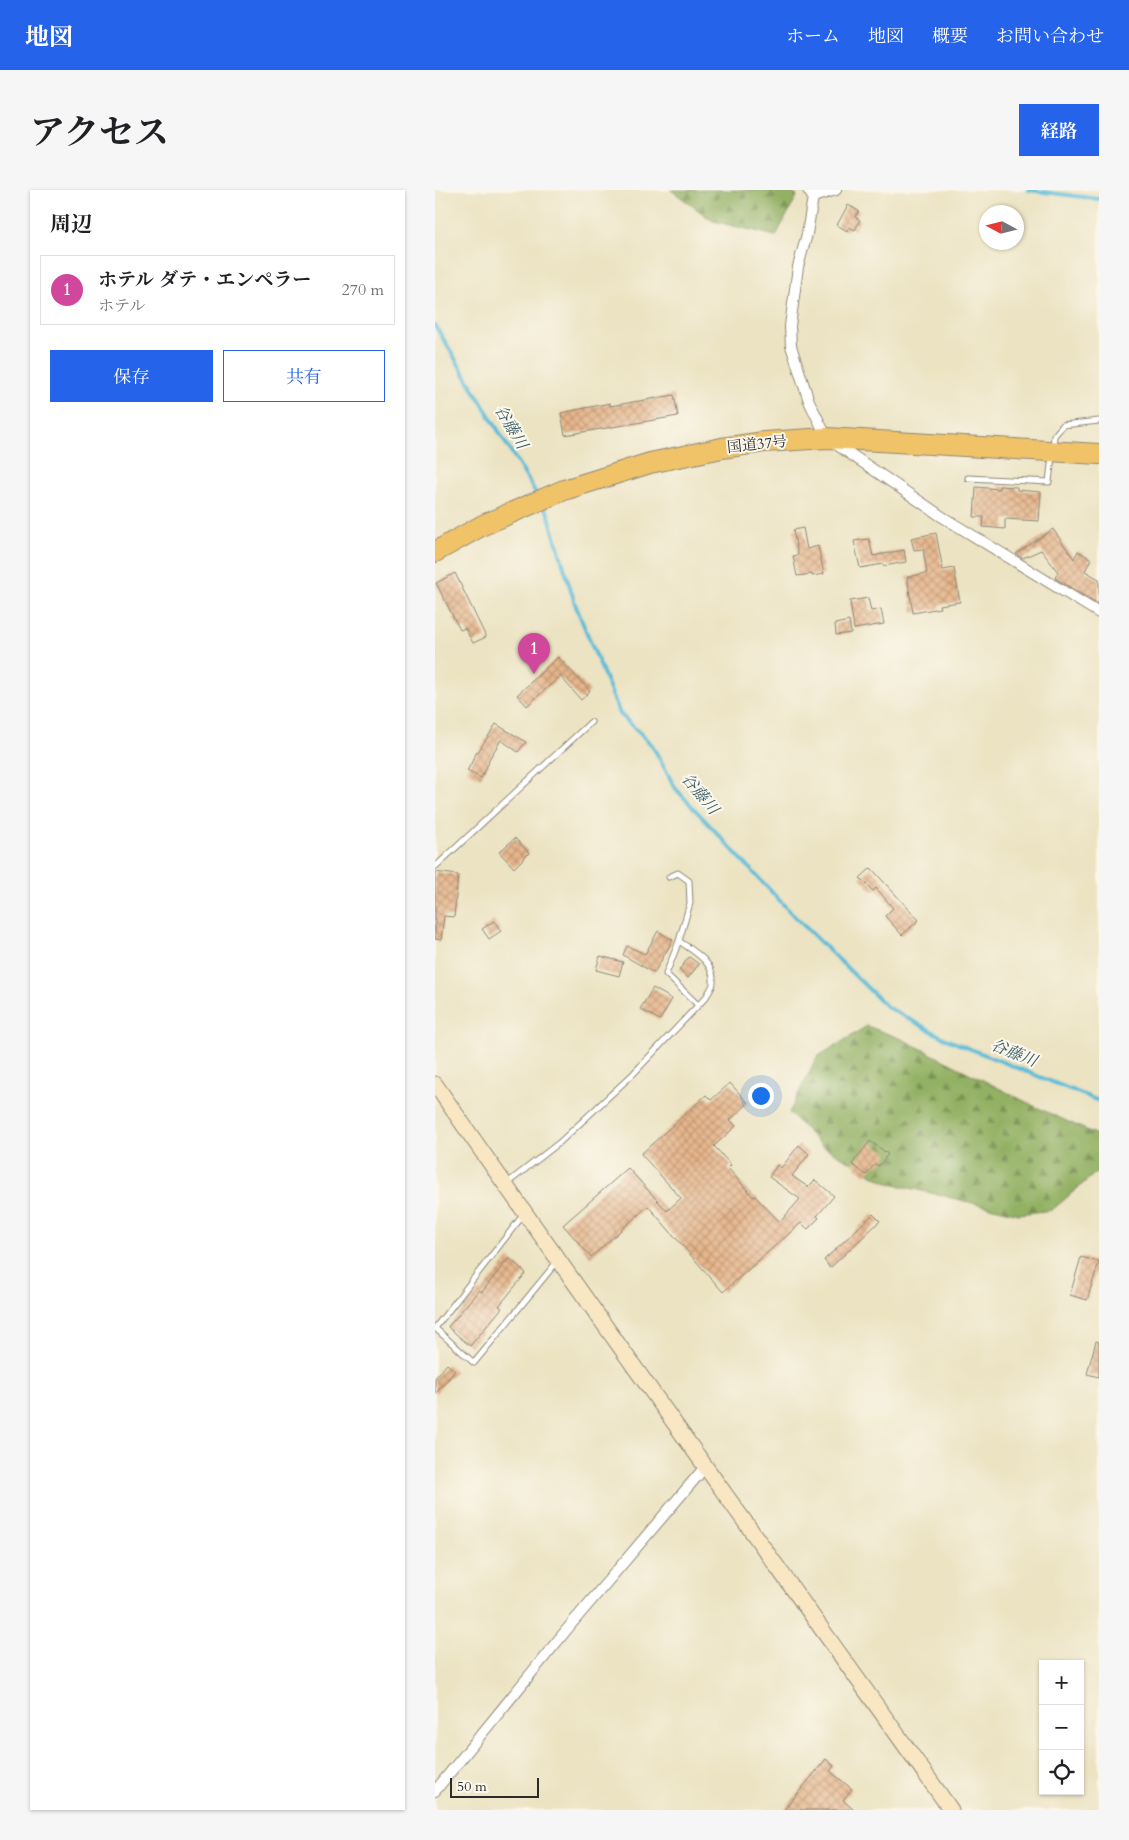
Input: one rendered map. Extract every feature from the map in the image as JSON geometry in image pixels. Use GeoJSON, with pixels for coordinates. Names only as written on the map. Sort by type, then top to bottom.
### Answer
{"type":"FeatureCollection","features":[{"type":"Feature","properties":{"kind":"highway","name":"国道37号"},"geometry":{"type":"LineString","coordinates":[[435,552],[483,525],[564,490],[651,463],[721,448],[764,442],[827,438],[1099,454]]}},
{"type":"Feature","properties":{"kind":"street"},"geometry":{"type":"LineString","coordinates":[[836,190],[810,194],[807,234],[797,267],[790,326],[791,346],[809,402],[827,438],[941,516],[1099,613]]}},
{"type":"Feature","properties":{"kind":"street"},"geometry":{"type":"LineString","coordinates":[[435,1084],[505,1186],[947,1806]]}},
{"type":"Feature","properties":{"kind":"street"},"geometry":{"type":"LineString","coordinates":[[435,1791],[573,1622],[705,1467]]}},
{"type":"Feature","properties":{"kind":"lane"},"geometry":{"type":"LineString","coordinates":[[968,478],[1049,482],[1054,436],[1063,425],[1099,421]]}},
{"type":"Feature","properties":{"kind":"lane"},"geometry":{"type":"LineString","coordinates":[[435,867],[591,722]]}},
{"type":"Feature","properties":{"kind":"lane"},"geometry":{"type":"LineString","coordinates":[[669,877],[678,873],[689,881],[690,903],[679,941],[665,974],[699,1006]]}},
{"type":"Feature","properties":{"kind":"lane"},"geometry":{"type":"LineString","coordinates":[[505,1186],[559,1143],[633,1074],[706,997],[713,983],[711,968],[702,957],[679,941]]}},
{"type":"Feature","properties":{"kind":"lane"},"geometry":{"type":"LineString","coordinates":[[525,1214],[435,1328],[474,1363],[558,1260]]}},
{"type":"Feature","properties":{"kind":"green space"},"geometry":{"type":"Polygon","coordinates":[[[671,190],[785,190],[797,196],[776,236],[713,221],[671,190]]]}},
{"type":"Feature","properties":{"kind":"green space"},"geometry":{"type":"Polygon","coordinates":[[[867,1026],[902,1039],[1034,1106],[1099,1136],[1099,1170],[1052,1210],[1019,1214],[885,1182],[821,1145],[789,1113],[817,1057],[867,1026]]]}},
{"type":"Feature","properties":{"kind":"building"},"geometry":{"type":"Polygon","coordinates":[[[848,205],[859,211],[855,217],[860,220],[855,230],[849,227],[847,231],[837,225],[848,205]]]}},
{"type":"Feature","properties":{"kind":"building"},"geometry":{"type":"Polygon","coordinates":[[[674,395],[678,416],[565,435],[561,413],[610,403],[610,406],[674,395]]]}},
{"type":"Feature","properties":{"kind":"building"},"geometry":{"type":"Polygon","coordinates":[[[999,486],[1017,487],[1017,490],[1041,492],[1039,521],[1005,519],[1005,529],[983,527],[984,517],[974,517],[976,487],[999,489],[999,486]]]}},
{"type":"Feature","properties":{"kind":"building"},"geometry":{"type":"Polygon","coordinates":[[[803,528],[807,549],[818,546],[824,574],[797,576],[793,556],[798,555],[793,530],[803,528]]]}},
{"type":"Feature","properties":{"kind":"building"},"geometry":{"type":"Polygon","coordinates":[[[1053,529],[1074,559],[1078,551],[1091,559],[1085,571],[1099,579],[1099,605],[1055,578],[1058,572],[1041,550],[1023,558],[1016,554],[1053,529]]]}},
{"type":"Feature","properties":{"kind":"building"},"geometry":{"type":"Polygon","coordinates":[[[936,533],[943,570],[954,568],[960,602],[939,605],[940,608],[913,613],[907,577],[927,573],[923,549],[914,550],[911,538],[936,533]]]}},
{"type":"Feature","properties":{"kind":"building"},"geometry":{"type":"Polygon","coordinates":[[[869,539],[873,556],[904,550],[906,562],[860,568],[854,541],[869,539]]]}},
{"type":"Feature","properties":{"kind":"building"},"geometry":{"type":"Polygon","coordinates":[[[455,573],[486,637],[473,643],[465,628],[460,630],[436,583],[455,573]]]}},
{"type":"Feature","properties":{"kind":"building"},"geometry":{"type":"Polygon","coordinates":[[[868,598],[871,611],[881,609],[884,624],[854,629],[850,601],[868,598]]]}},
{"type":"Feature","properties":{"kind":"building"},"geometry":{"type":"Polygon","coordinates":[[[849,621],[851,633],[836,635],[835,624],[849,621]]]}},
{"type":"Feature","properties":{"kind":"building"},"geometry":{"type":"Polygon","coordinates":[[[558,657],[590,691],[581,700],[560,676],[527,706],[517,695],[558,657]]]}},
{"type":"Feature","properties":{"kind":"building"},"geometry":{"type":"Polygon","coordinates":[[[496,724],[526,742],[518,752],[501,740],[488,761],[481,778],[467,771],[496,724]]]}},
{"type":"Feature","properties":{"kind":"building"},"geometry":{"type":"Polygon","coordinates":[[[515,838],[529,853],[514,868],[499,852],[515,838]]]}},
{"type":"Feature","properties":{"kind":"building"},"geometry":{"type":"Polygon","coordinates":[[[871,868],[919,920],[902,935],[885,916],[893,908],[876,888],[873,891],[860,878],[871,868]]]}},
{"type":"Feature","properties":{"kind":"building"},"geometry":{"type":"Polygon","coordinates":[[[435,872],[458,875],[454,917],[444,916],[441,940],[435,939],[435,872]]]}},
{"type":"Feature","properties":{"kind":"building"},"geometry":{"type":"Polygon","coordinates":[[[494,921],[501,931],[489,939],[482,929],[494,921]]]}},
{"type":"Feature","properties":{"kind":"building"},"geometry":{"type":"Polygon","coordinates":[[[658,931],[673,940],[654,973],[623,955],[627,946],[645,954],[658,931]]]}},
{"type":"Feature","properties":{"kind":"building"},"geometry":{"type":"Polygon","coordinates":[[[600,956],[623,962],[619,976],[596,970],[600,956]]]}},
{"type":"Feature","properties":{"kind":"building"},"geometry":{"type":"Polygon","coordinates":[[[689,957],[699,964],[688,978],[679,970],[689,957]]]}},
{"type":"Feature","properties":{"kind":"building"},"geometry":{"type":"Polygon","coordinates":[[[653,988],[672,999],[660,1020],[640,1009],[653,988]]]}},
{"type":"Feature","properties":{"kind":"building"},"geometry":{"type":"Polygon","coordinates":[[[730,1083],[748,1103],[730,1120],[736,1126],[714,1146],[731,1165],[728,1168],[753,1197],[755,1196],[780,1222],[800,1199],[769,1177],[777,1165],[781,1168],[799,1145],[809,1154],[792,1176],[808,1187],[815,1180],[834,1196],[817,1216],[819,1218],[808,1229],[801,1223],[723,1292],[648,1206],[591,1257],[563,1225],[628,1168],[667,1211],[681,1198],[641,1154],[706,1095],[711,1100],[730,1083]]]}},
{"type":"Feature","properties":{"kind":"building"},"geometry":{"type":"Polygon","coordinates":[[[870,1141],[888,1154],[879,1166],[875,1164],[866,1175],[852,1164],[870,1141]]]}},
{"type":"Feature","properties":{"kind":"building"},"geometry":{"type":"Polygon","coordinates":[[[873,1214],[880,1221],[830,1268],[824,1260],[873,1214]]]}},
{"type":"Feature","properties":{"kind":"building"},"geometry":{"type":"Polygon","coordinates":[[[1081,1257],[1099,1262],[1087,1300],[1070,1295],[1081,1257]]]}},
{"type":"Feature","properties":{"kind":"building"},"geometry":{"type":"Polygon","coordinates":[[[509,1258],[526,1273],[499,1306],[502,1308],[470,1346],[448,1327],[479,1290],[482,1292],[509,1258]]]}},
{"type":"Feature","properties":{"kind":"building"},"geometry":{"type":"Polygon","coordinates":[[[1096,1341],[1099,1342],[1099,1377],[1087,1374],[1096,1341]]]}},
{"type":"Feature","properties":{"kind":"building"},"geometry":{"type":"Polygon","coordinates":[[[447,1364],[455,1371],[435,1394],[435,1378],[447,1364]]]}},
{"type":"Feature","properties":{"kind":"building"},"geometry":{"type":"Polygon","coordinates":[[[826,1759],[834,1766],[830,1771],[852,1789],[843,1800],[854,1810],[784,1810],[826,1759]]]}},
{"type":"Feature","properties":{"kind":"waterway"},"geometry":{"type":"LineString","coordinates":[[1028,190],[1099,199]]}},
{"type":"Feature","properties":{"kind":"waterway","name":"谷藤川"},"geometry":{"type":"LineString","coordinates":[[435,325],[537,495]]}},
{"type":"Feature","properties":{"kind":"waterway","name":"谷藤川"},"geometry":{"type":"LineString","coordinates":[[543,505],[548,513],[575,604],[620,714],[652,745],[676,789],[793,915],[887,1007],[946,1039],[1099,1101]]}},
{"type":"Feature","properties":{"kind":"place","name":"ホテル ダテ・エンペラー"},"geometry":{"type":"Point","coordinates":[534,674]}}]}
